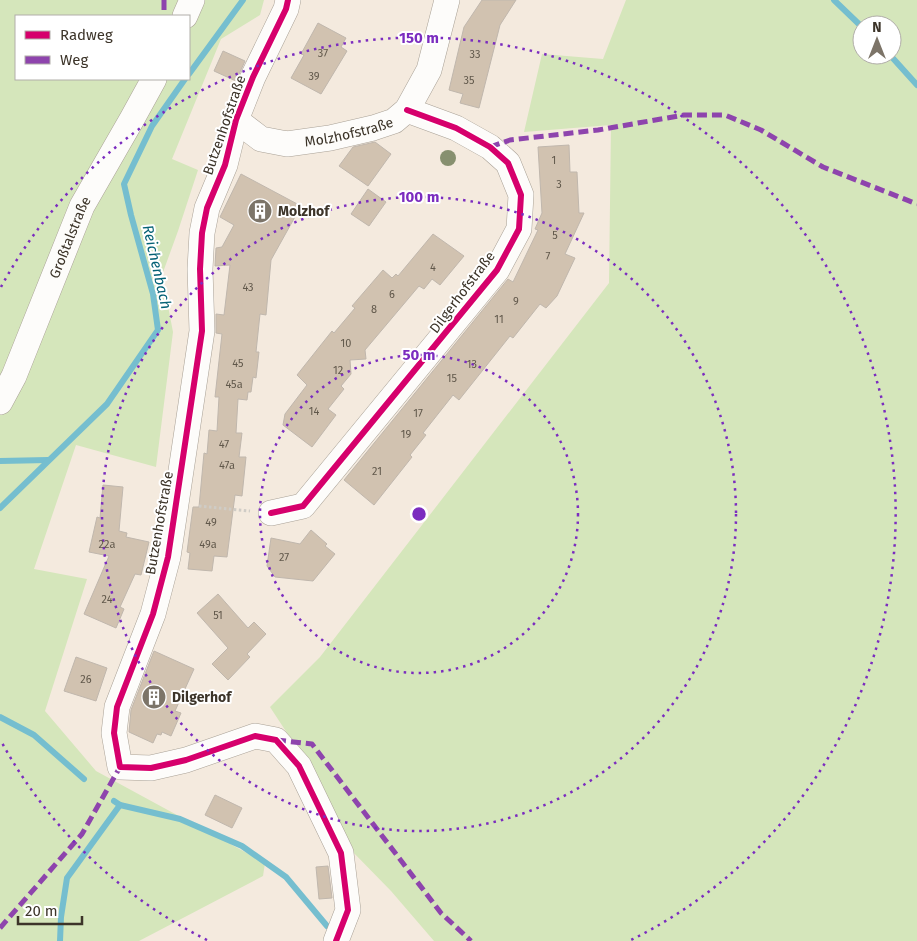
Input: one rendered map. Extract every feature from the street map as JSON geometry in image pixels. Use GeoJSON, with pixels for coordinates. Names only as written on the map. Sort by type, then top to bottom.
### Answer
{"type":"FeatureCollection","features":[{"type":"Feature","properties":{"kind":"street"},"geometry":{"type":"LineString","coordinates":[[185,15],[192,0]]}},
{"type":"Feature","properties":{"kind":"street","name":"Butzenhofstraße"},"geometry":{"type":"LineString","coordinates":[[288,0],[286,9],[253,77],[236,120],[225,165],[207,208],[202,233],[200,268],[202,331],[168,557],[153,614],[117,707],[114,733],[120,767],[151,768],[186,760],[255,736],[276,740],[299,766],[341,853],[348,910],[336,941]]}},
{"type":"Feature","properties":{"kind":"street","name":"Molzhofstraße"},"geometry":{"type":"LineString","coordinates":[[236,120],[261,139],[288,144],[330,138],[394,121],[407,110],[430,70],[447,0]]}},
{"type":"Feature","properties":{"kind":"street","name":"Großtalstraße"},"geometry":{"type":"LineString","coordinates":[[0,402],[14,376],[82,206],[153,80]]}},
{"type":"Feature","properties":{"kind":"street","name":"Dilgerhofstraße"},"geometry":{"type":"LineString","coordinates":[[271,513],[303,506],[498,270],[519,229],[521,195],[508,163],[490,147],[456,128],[407,110]]}},
{"type":"Feature","properties":{"kind":"path"},"geometry":{"type":"LineString","coordinates":[[176,504],[271,513]]}},
{"type":"Feature","properties":{"kind":"green space"},"geometry":{"type":"Polygon","coordinates":[[[0,0],[264,0],[260,15],[221,39],[172,159],[198,170],[162,275],[173,332],[156,467],[76,445],[34,569],[87,579],[45,711],[96,771],[265,863],[263,876],[139,941],[0,941],[0,0]]]}},
{"type":"Feature","properties":{"kind":"green space"},"geometry":{"type":"Polygon","coordinates":[[[626,0],[917,0],[917,941],[434,941],[391,891],[349,848],[308,765],[270,707],[320,657],[609,283],[611,125],[524,132],[542,54],[603,59],[626,0]]]}},
{"type":"Feature","properties":{"kind":"building"},"geometry":{"type":"Polygon","coordinates":[[[482,0],[516,0],[500,25],[479,108],[460,103],[463,94],[449,90],[464,27],[482,0]]]}},
{"type":"Feature","properties":{"kind":"building"},"geometry":{"type":"Polygon","coordinates":[[[318,23],[346,38],[341,47],[347,51],[321,94],[291,78],[304,55],[301,54],[318,23]]]}},
{"type":"Feature","properties":{"kind":"building"},"geometry":{"type":"Polygon","coordinates":[[[223,51],[245,61],[236,81],[214,71],[223,51]]]}},
{"type":"Feature","properties":{"kind":"building"},"geometry":{"type":"Polygon","coordinates":[[[375,142],[391,154],[368,186],[339,166],[353,147],[375,142]]]}},
{"type":"Feature","properties":{"kind":"building"},"geometry":{"type":"Polygon","coordinates":[[[569,145],[570,172],[577,172],[579,213],[584,213],[565,254],[575,258],[557,296],[546,308],[540,304],[513,338],[510,336],[459,400],[453,395],[423,433],[426,435],[410,455],[412,457],[374,505],[344,480],[508,279],[513,282],[538,230],[535,229],[542,213],[538,147],[569,145]]]}},
{"type":"Feature","properties":{"kind":"building"},"geometry":{"type":"Polygon","coordinates":[[[241,174],[301,206],[271,260],[266,315],[260,314],[256,352],[259,352],[256,378],[253,377],[251,392],[248,392],[247,400],[238,399],[236,433],[242,433],[239,457],[246,457],[242,496],[235,495],[227,557],[214,556],[212,571],[188,569],[190,553],[187,552],[193,507],[199,507],[204,453],[207,454],[209,430],[217,431],[219,397],[215,397],[222,334],[216,333],[216,314],[224,315],[230,265],[215,266],[216,248],[222,247],[234,225],[220,217],[241,174]]]}},
{"type":"Feature","properties":{"kind":"building"},"geometry":{"type":"Polygon","coordinates":[[[368,189],[386,202],[369,226],[351,214],[368,189]]]}},
{"type":"Feature","properties":{"kind":"building"},"geometry":{"type":"Polygon","coordinates":[[[433,234],[464,256],[440,285],[432,279],[424,289],[419,286],[365,350],[366,359],[350,360],[351,374],[341,386],[344,389],[328,409],[336,415],[312,447],[283,425],[285,414],[307,385],[297,375],[332,331],[334,333],[355,308],[352,306],[383,270],[392,278],[396,274],[398,276],[433,234]]]}},
{"type":"Feature","properties":{"kind":"building"},"geometry":{"type":"Polygon","coordinates":[[[103,485],[123,487],[119,531],[127,533],[126,537],[149,542],[141,575],[135,574],[120,607],[124,609],[116,628],[84,614],[109,556],[89,552],[97,517],[100,518],[103,485]]]}},
{"type":"Feature","properties":{"kind":"building"},"geometry":{"type":"Polygon","coordinates":[[[311,530],[335,554],[313,581],[275,577],[267,566],[271,538],[300,544],[311,530]]]}},
{"type":"Feature","properties":{"kind":"building"},"geometry":{"type":"Polygon","coordinates":[[[218,594],[248,628],[254,622],[266,634],[247,654],[250,657],[228,680],[212,664],[228,648],[197,613],[218,594]]]}},
{"type":"Feature","properties":{"kind":"building","name":"Dilgerhof"},"geometry":{"type":"Polygon","coordinates":[[[154,651],[194,669],[175,711],[181,713],[171,736],[162,732],[161,735],[157,734],[153,743],[129,732],[131,710],[154,651]]]}},
{"type":"Feature","properties":{"kind":"building"},"geometry":{"type":"Polygon","coordinates":[[[76,657],[107,668],[96,701],[64,691],[76,657]]]}},
{"type":"Feature","properties":{"kind":"building"},"geometry":{"type":"Polygon","coordinates":[[[215,795],[242,808],[232,828],[205,815],[215,795]]]}},
{"type":"Feature","properties":{"kind":"building"},"geometry":{"type":"Polygon","coordinates":[[[328,866],[332,898],[319,899],[316,867],[328,866]]]}},
{"type":"Feature","properties":{"kind":"waterway","name":"Reichenbach"},"geometry":{"type":"LineString","coordinates":[[190,73],[243,0]]}},
{"type":"Feature","properties":{"kind":"waterway"},"geometry":{"type":"LineString","coordinates":[[834,0],[852,17]]}},
{"type":"Feature","properties":{"kind":"waterway"},"geometry":{"type":"LineString","coordinates":[[899,65],[917,85]]}},
{"type":"Feature","properties":{"kind":"waterway","name":"Reichenbach"},"geometry":{"type":"LineString","coordinates":[[0,508],[107,404],[158,330],[153,294],[124,184],[152,126],[184,80]]}},
{"type":"Feature","properties":{"kind":"waterway"},"geometry":{"type":"LineString","coordinates":[[0,461],[48,460]]}},
{"type":"Feature","properties":{"kind":"waterway"},"geometry":{"type":"LineString","coordinates":[[0,717],[34,735],[84,779]]}},
{"type":"Feature","properties":{"kind":"waterway"},"geometry":{"type":"LineString","coordinates":[[114,801],[120,805],[180,819],[242,846],[286,877],[327,926]]}},
{"type":"Feature","properties":{"kind":"waterway"},"geometry":{"type":"LineString","coordinates":[[60,941],[61,917],[67,878],[120,805]]}},
{"type":"Feature","properties":{"kind":"marked path"},"geometry":{"type":"LineString","coordinates":[[164,0],[164,15]]}},
{"type":"Feature","properties":{"kind":"marked path"},"geometry":{"type":"LineString","coordinates":[[490,147],[510,140],[598,130],[684,115],[725,115],[761,130],[823,167],[917,204]]}},
{"type":"Feature","properties":{"kind":"marked path"},"geometry":{"type":"LineString","coordinates":[[276,740],[312,744],[441,913],[471,941]]}},
{"type":"Feature","properties":{"kind":"marked path"},"geometry":{"type":"LineString","coordinates":[[0,928],[82,834],[120,767]]}},
{"type":"Feature","properties":{"kind":"cycle path"},"geometry":{"type":"LineString","coordinates":[[288,0],[286,9],[253,77],[236,120],[225,165],[207,208],[202,233],[200,269],[202,331],[168,557],[153,614],[117,707],[114,733],[120,767],[151,768],[186,760],[255,736],[276,740],[299,766],[341,853],[348,910],[336,941]]}},
{"type":"Feature","properties":{"kind":"cycle path"},"geometry":{"type":"LineString","coordinates":[[271,513],[303,506],[497,270],[519,229],[521,195],[508,163],[490,147],[456,128],[407,110]]}},
{"type":"Feature","properties":{"kind":"place","name":"Molzhof"},"geometry":{"type":"Point","coordinates":[260,211]}},
{"type":"Feature","properties":{"kind":"place","name":"Dilgerhof"},"geometry":{"type":"Point","coordinates":[154,697]}}]}
